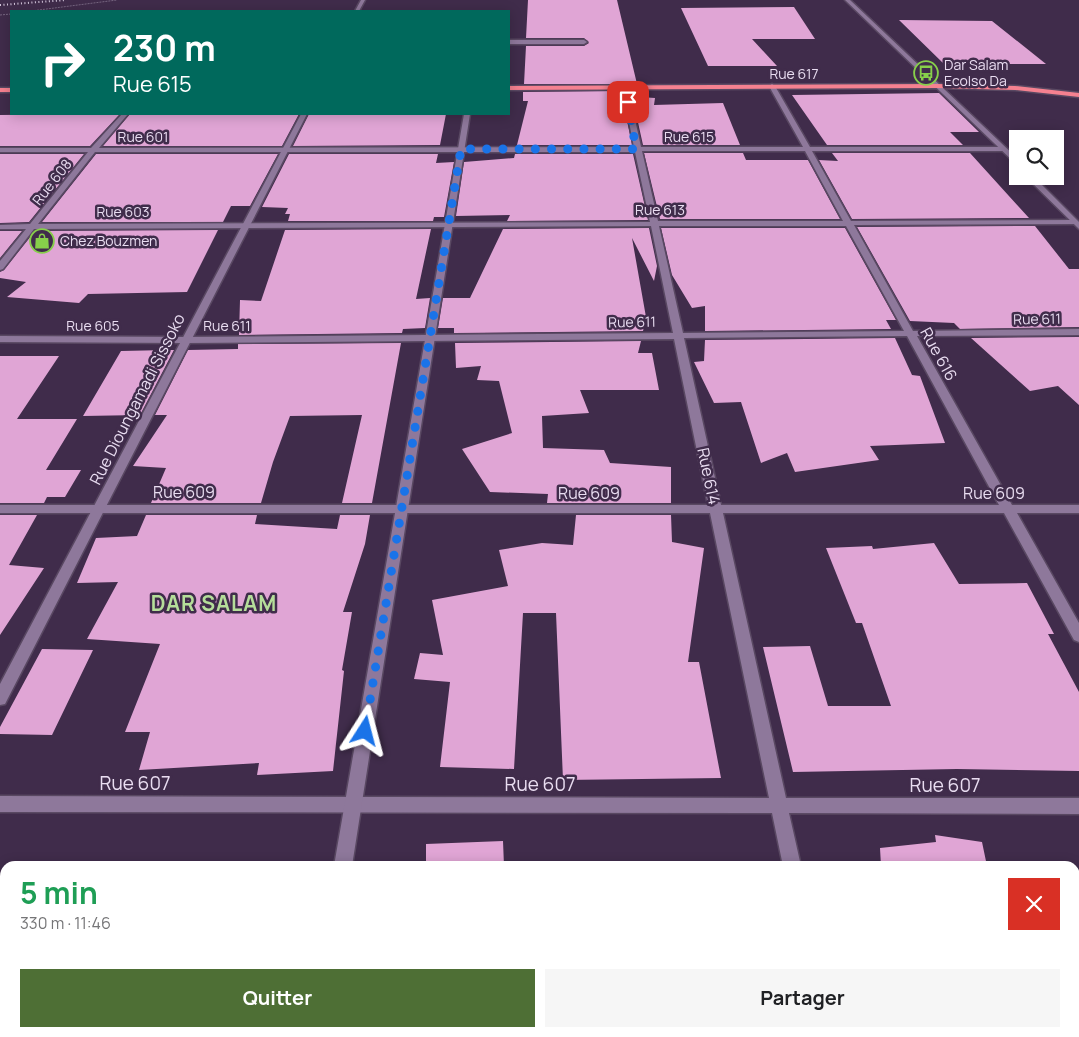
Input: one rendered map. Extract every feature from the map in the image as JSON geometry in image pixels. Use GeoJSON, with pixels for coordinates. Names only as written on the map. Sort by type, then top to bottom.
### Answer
{"type":"FeatureCollection","features":[{"type":"Feature","properties":{"kind":"highway","name":"Rue 617"},"geometry":{"type":"LineString","coordinates":[[510,88],[937,86],[1015,88],[1079,96]]}},
{"type":"Feature","properties":{"kind":"street"},"geometry":{"type":"LineString","coordinates":[[847,0],[1009,156]]}},
{"type":"Feature","properties":{"kind":"street"},"geometry":{"type":"LineString","coordinates":[[510,42],[584,42]]}},
{"type":"Feature","properties":{"kind":"street","name":"Rue 616"},"geometry":{"type":"LineString","coordinates":[[772,86],[1079,636]]}},
{"type":"Feature","properties":{"kind":"street","name":"Rue 614"},"geometry":{"type":"LineString","coordinates":[[625,87],[636,149],[717,509],[791,861]]}},
{"type":"Feature","properties":{"kind":"street","name":"Rue 608"},"geometry":{"type":"LineString","coordinates":[[0,267],[93,150],[124,115]]}},
{"type":"Feature","properties":{"kind":"street","name":"Rue Dioungamadi Sissoko"},"geometry":{"type":"LineString","coordinates":[[0,699],[303,115]]}},
{"type":"Feature","properties":{"kind":"street"},"geometry":{"type":"LineString","coordinates":[[344,861],[467,115]]}},
{"type":"Feature","properties":{"kind":"street","name":"Rue 615"},"geometry":{"type":"LineString","coordinates":[[285,150],[1002,149]]}},
{"type":"Feature","properties":{"kind":"street","name":"Rue 601"},"geometry":{"type":"LineString","coordinates":[[0,150],[285,150]]}},
{"type":"Feature","properties":{"kind":"street"},"geometry":{"type":"LineString","coordinates":[[1038,185],[1076,224]]}},
{"type":"Feature","properties":{"kind":"street","name":"Rue 613"},"geometry":{"type":"LineString","coordinates":[[246,226],[848,223],[1076,224]]}},
{"type":"Feature","properties":{"kind":"street","name":"Rue 603"},"geometry":{"type":"LineString","coordinates":[[0,227],[246,226]]}},
{"type":"Feature","properties":{"kind":"street","name":"Rue 611"},"geometry":{"type":"LineString","coordinates":[[186,340],[1079,332]]}},
{"type":"Feature","properties":{"kind":"street","name":"Rue 605"},"geometry":{"type":"LineString","coordinates":[[0,339],[186,340]]}},
{"type":"Feature","properties":{"kind":"street"},"geometry":{"type":"LineString","coordinates":[[0,509],[98,509]]}},
{"type":"Feature","properties":{"kind":"street","name":"Rue 609"},"geometry":{"type":"LineString","coordinates":[[98,509],[1079,509]]}},
{"type":"Feature","properties":{"kind":"street","name":"Rue 607"},"geometry":{"type":"LineString","coordinates":[[0,804],[1079,806]]}},
{"type":"Feature","properties":{"kind":"path"},"geometry":{"type":"LineString","coordinates":[[39,10],[117,0]]}},
{"type":"Feature","properties":{"kind":"building"},"geometry":{"type":"Polygon","coordinates":[[[528,0],[617,0],[637,84],[524,84],[526,46],[584,46],[589,43],[584,38],[526,38],[528,0]]]}},
{"type":"Feature","properties":{"kind":"building"},"geometry":{"type":"Polygon","coordinates":[[[794,7],[815,39],[752,39],[777,66],[708,66],[681,8],[794,7]]]}},
{"type":"Feature","properties":{"kind":"building"},"geometry":{"type":"Polygon","coordinates":[[[899,20],[992,21],[1046,64],[944,64],[899,20]]]}},
{"type":"Feature","properties":{"kind":"building"},"geometry":{"type":"Polygon","coordinates":[[[621,91],[632,145],[517,145],[528,101],[523,101],[523,92],[621,91]]]}},
{"type":"Feature","properties":{"kind":"building"},"geometry":{"type":"Polygon","coordinates":[[[631,91],[639,91],[640,97],[655,98],[654,105],[723,103],[740,145],[643,145],[631,91]]]}},
{"type":"Feature","properties":{"kind":"building"},"geometry":{"type":"Polygon","coordinates":[[[939,93],[979,132],[950,132],[963,145],[827,145],[792,95],[939,93]]]}},
{"type":"Feature","properties":{"kind":"building"},"geometry":{"type":"Polygon","coordinates":[[[0,115],[119,115],[90,146],[0,146],[0,115]]]}},
{"type":"Feature","properties":{"kind":"building"},"geometry":{"type":"Polygon","coordinates":[[[129,115],[298,115],[282,146],[103,146],[129,115]]]}},
{"type":"Feature","properties":{"kind":"building"},"geometry":{"type":"Polygon","coordinates":[[[308,115],[446,115],[440,145],[293,146],[308,115]]]}},
{"type":"Feature","properties":{"kind":"building"},"geometry":{"type":"Polygon","coordinates":[[[644,153],[743,153],[746,160],[808,160],[840,219],[660,219],[644,153]]]}},
{"type":"Feature","properties":{"kind":"building"},"geometry":{"type":"Polygon","coordinates":[[[832,153],[970,153],[1029,218],[852,219],[819,160],[838,161],[832,153]]]}},
{"type":"Feature","properties":{"kind":"building"},"geometry":{"type":"Polygon","coordinates":[[[0,154],[84,154],[29,222],[0,223],[0,154]]]}},
{"type":"Feature","properties":{"kind":"building"},"geometry":{"type":"Polygon","coordinates":[[[96,154],[278,154],[250,206],[231,206],[223,222],[42,222],[96,154]]]}},
{"type":"Feature","properties":{"kind":"building"},"geometry":{"type":"Polygon","coordinates":[[[289,154],[438,154],[436,163],[454,162],[444,217],[434,217],[433,221],[288,221],[290,214],[285,214],[288,208],[262,207],[289,154]]]}},
{"type":"Feature","properties":{"kind":"building"},"geometry":{"type":"Polygon","coordinates":[[[515,154],[633,154],[648,220],[507,221],[510,215],[456,216],[464,162],[514,158],[515,154]]]}},
{"type":"Feature","properties":{"kind":"building"},"geometry":{"type":"Polygon","coordinates":[[[1035,226],[1069,269],[1079,269],[1079,327],[960,329],[954,323],[910,321],[857,227],[1035,226]]]}},
{"type":"Feature","properties":{"kind":"building"},"geometry":{"type":"Polygon","coordinates":[[[649,228],[657,266],[654,281],[632,238],[646,317],[643,331],[454,333],[454,328],[438,328],[443,298],[470,298],[503,229],[649,228]]]}},
{"type":"Feature","properties":{"kind":"building"},"geometry":{"type":"Polygon","coordinates":[[[661,228],[845,228],[896,320],[886,320],[891,329],[705,331],[705,306],[692,308],[672,275],[661,228]]]}},
{"type":"Feature","properties":{"kind":"building"},"geometry":{"type":"Polygon","coordinates":[[[431,229],[416,299],[430,298],[425,328],[403,329],[402,333],[239,335],[240,300],[261,301],[285,230],[431,229]]]}},
{"type":"Feature","properties":{"kind":"building"},"geometry":{"type":"Polygon","coordinates":[[[218,230],[187,292],[88,294],[79,303],[7,297],[26,282],[0,278],[0,272],[4,270],[35,231],[218,230]]]}},
{"type":"Feature","properties":{"kind":"building"},"geometry":{"type":"Polygon","coordinates":[[[0,231],[22,231],[0,258],[0,231]]]}},
{"type":"Feature","properties":{"kind":"building"},"geometry":{"type":"Polygon","coordinates":[[[1079,337],[1079,405],[1058,386],[1030,391],[971,338],[1079,337]]]}},
{"type":"Feature","properties":{"kind":"building"},"geometry":{"type":"Polygon","coordinates":[[[895,338],[912,375],[920,376],[945,443],[870,446],[879,460],[795,472],[787,453],[761,463],[741,402],[714,403],[694,362],[704,361],[705,340],[895,338]]]}},
{"type":"Feature","properties":{"kind":"building"},"geometry":{"type":"Polygon","coordinates":[[[641,341],[638,353],[652,353],[659,390],[580,390],[589,413],[542,416],[543,448],[604,450],[610,463],[671,467],[671,503],[547,503],[548,494],[490,492],[462,449],[512,433],[499,381],[477,380],[481,366],[456,368],[455,343],[641,341]]]}},
{"type":"Feature","properties":{"kind":"building"},"geometry":{"type":"Polygon","coordinates":[[[401,343],[372,503],[342,503],[362,415],[290,416],[273,462],[261,503],[151,503],[166,468],[133,466],[167,415],[155,415],[188,350],[238,349],[238,344],[401,343]]]}},
{"type":"Feature","properties":{"kind":"building"},"geometry":{"type":"Polygon","coordinates":[[[174,350],[140,415],[83,416],[121,351],[174,350]]]}},
{"type":"Feature","properties":{"kind":"building"},"geometry":{"type":"Polygon","coordinates":[[[0,356],[59,356],[17,419],[77,419],[46,470],[81,470],[65,497],[47,497],[44,503],[0,503],[0,356]]]}},
{"type":"Feature","properties":{"kind":"building"},"geometry":{"type":"Polygon","coordinates":[[[0,515],[37,515],[9,565],[44,568],[0,635],[0,515]]]}},
{"type":"Feature","properties":{"kind":"building"},"geometry":{"type":"Polygon","coordinates":[[[146,515],[257,515],[255,524],[337,529],[340,515],[370,515],[365,544],[343,612],[352,612],[342,670],[344,671],[333,771],[257,775],[259,763],[139,770],[150,732],[125,732],[160,644],[87,639],[118,582],[77,583],[96,538],[137,536],[146,515]]]}},
{"type":"Feature","properties":{"kind":"building"},"geometry":{"type":"Polygon","coordinates":[[[576,515],[671,515],[672,542],[704,548],[688,662],[699,662],[721,778],[563,780],[556,613],[523,613],[514,769],[440,767],[450,682],[414,679],[420,653],[443,655],[432,600],[508,586],[499,550],[542,543],[573,545],[576,515]]]}},
{"type":"Feature","properties":{"kind":"building"},"geometry":{"type":"Polygon","coordinates":[[[934,543],[959,584],[1027,583],[1054,634],[1048,634],[1079,692],[1079,771],[957,769],[793,772],[763,647],[810,646],[828,706],[891,706],[862,623],[856,623],[826,548],[872,546],[873,549],[934,543]]]}},
{"type":"Feature","properties":{"kind":"building"},"geometry":{"type":"Polygon","coordinates":[[[42,649],[93,650],[52,735],[0,734],[0,727],[42,649]]]}},
{"type":"Feature","properties":{"kind":"building"},"geometry":{"type":"Polygon","coordinates":[[[935,835],[982,842],[986,861],[881,861],[880,848],[936,842],[935,835]]]}},
{"type":"Feature","properties":{"kind":"building"},"geometry":{"type":"Polygon","coordinates":[[[503,841],[504,861],[426,861],[426,844],[503,841]]]}},
{"type":"Feature","properties":{"kind":"railway"},"geometry":{"type":"LineString","coordinates":[[0,5],[66,0]]}},
{"type":"Feature","properties":{"kind":"place","name":"Dar Salam Ecolso Da"},"geometry":{"type":"Point","coordinates":[926,73]}},
{"type":"Feature","properties":{"kind":"place","name":"Chez Bouzmen"},"geometry":{"type":"Point","coordinates":[42,241]}},
{"type":"Feature","properties":{"kind":"district","name":"DAR SALAM"},"geometry":{"type":"Point","coordinates":[214,604]}},
{"type":"Feature","properties":{"kind":"route"},"geometry":{"type":"LineString","coordinates":[[365,731],[461,149],[636,149],[628,102]]}}]}
